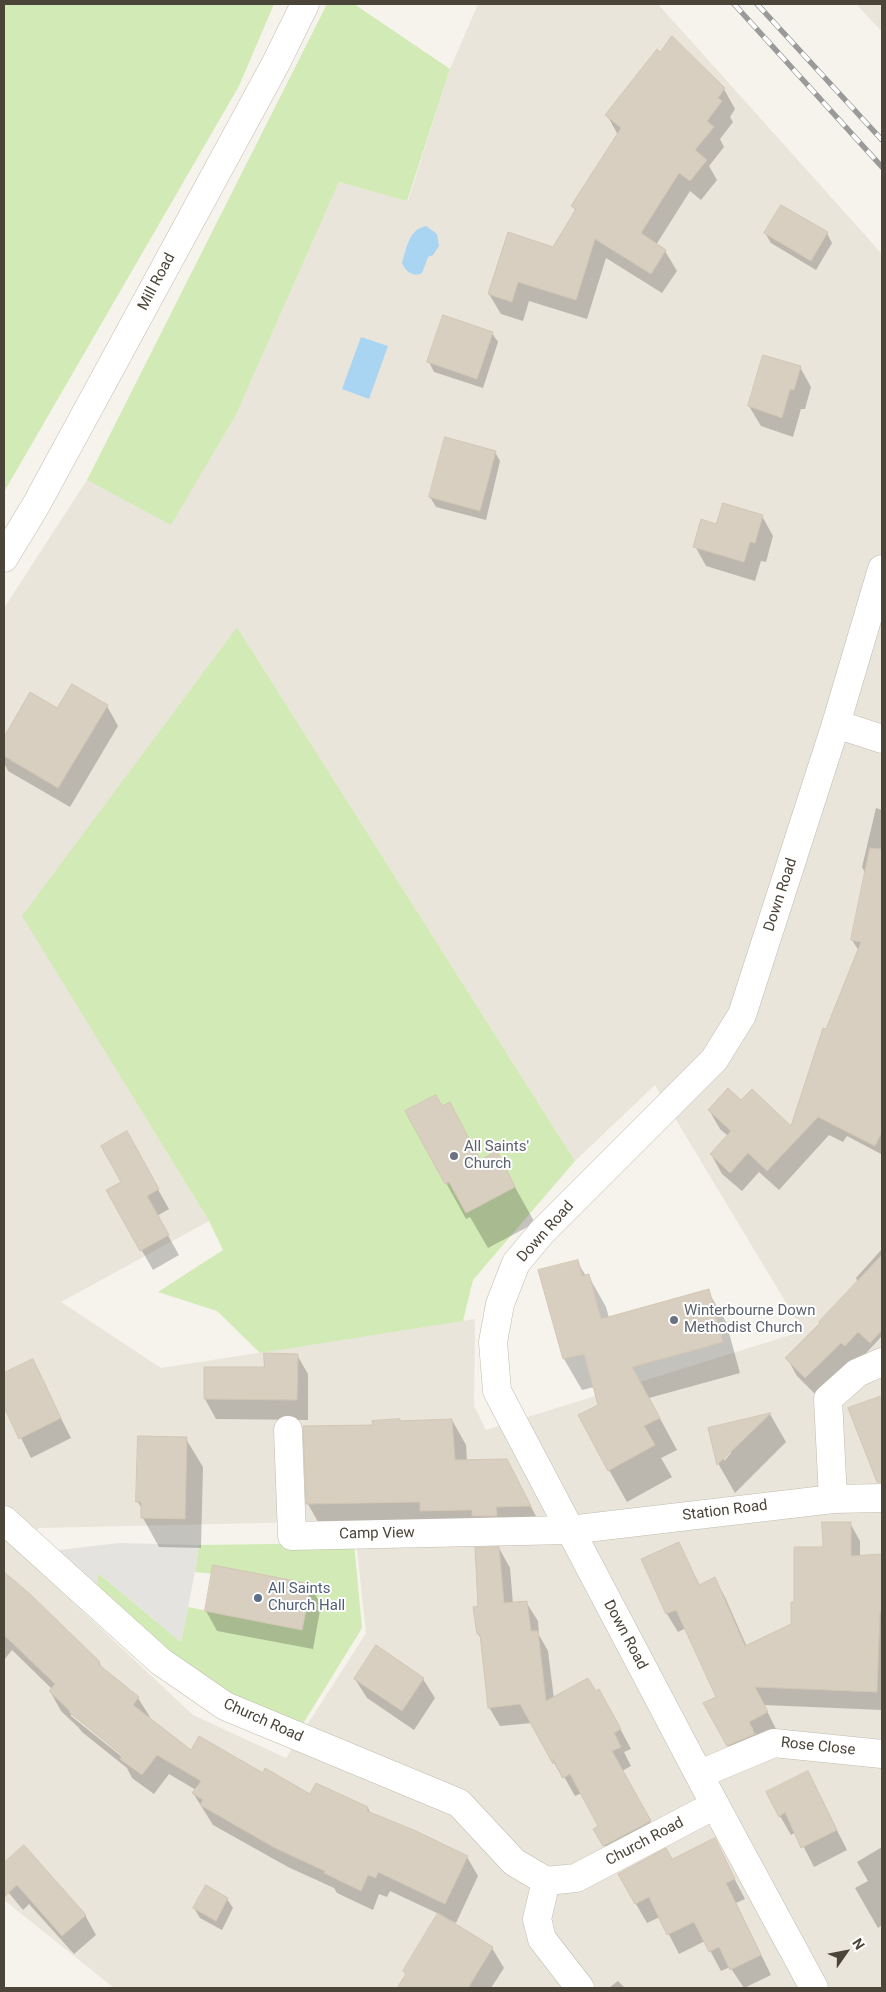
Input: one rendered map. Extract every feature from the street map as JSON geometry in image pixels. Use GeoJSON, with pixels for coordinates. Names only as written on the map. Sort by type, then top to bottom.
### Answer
{"type":"FeatureCollection","features":[{"type":"Feature","properties":{"kind":"street","name":"Mill Road"},"geometry":{"type":"LineString","coordinates":[[4,558],[36,505],[276,63],[305,4]]}},
{"type":"Feature","properties":{"kind":"street","name":"Down Road"},"geometry":{"type":"LineString","coordinates":[[814,1988],[715,1805],[497,1391],[493,1342],[500,1304],[516,1263],[549,1226],[714,1060],[742,1015],[836,724],[882,569]]}},
{"type":"Feature","properties":{"kind":"street"},"geometry":{"type":"LineString","coordinates":[[836,724],[882,740]]}},
{"type":"Feature","properties":{"kind":"street"},"geometry":{"type":"LineString","coordinates":[[833,1499],[828,1399],[857,1374],[882,1362]]}},
{"type":"Feature","properties":{"kind":"street","name":"Camp View"},"geometry":{"type":"LineString","coordinates":[[288,1430],[292,1536],[569,1530]]}},
{"type":"Feature","properties":{"kind":"street","name":"Station Road"},"geometry":{"type":"LineString","coordinates":[[569,1530],[833,1499],[882,1498]]}},
{"type":"Feature","properties":{"kind":"street","name":"Church Road"},"geometry":{"type":"LineString","coordinates":[[4,1520],[160,1660],[225,1706],[459,1803],[514,1862],[546,1880],[576,1878],[715,1805]]}},
{"type":"Feature","properties":{"kind":"street","name":"Rose Close"},"geometry":{"type":"LineString","coordinates":[[700,1774],[774,1743],[882,1754]]}},
{"type":"Feature","properties":{"kind":"street"},"geometry":{"type":"LineString","coordinates":[[546,1880],[537,1918],[542,1939],[580,1988]]}},
{"type":"Feature","properties":{"kind":"shaded area"},"geometry":{"type":"Polygon","coordinates":[[[478,4],[658,4],[882,254],[882,1988],[114,1988],[4,1900],[4,608],[87,480],[171,524],[236,415],[339,182],[408,201],[450,69],[478,4]],[[237,627],[23,916],[209,1221],[61,1302],[161,1368],[475,1319],[474,1406],[486,1430],[803,1331],[655,1085],[575,1161],[237,627]],[[354,1521],[39,1528],[16,1549],[193,1715],[286,1758],[366,1633],[354,1521]]]}},
{"type":"Feature","properties":{"kind":"shaded area"},"geometry":{"type":"Polygon","coordinates":[[[856,4],[882,4],[882,32],[856,4]]]}},
{"type":"Feature","properties":{"kind":"shaded area"},"geometry":{"type":"Polygon","coordinates":[[[119,1543],[199,1545],[181,1642],[98,1573],[98,1591],[51,1551],[119,1543]]]}},
{"type":"Feature","properties":{"kind":"green space"},"geometry":{"type":"Polygon","coordinates":[[[4,4],[274,4],[239,86],[4,492],[4,4]]]}},
{"type":"Feature","properties":{"kind":"green space"},"geometry":{"type":"Polygon","coordinates":[[[327,4],[354,4],[450,69],[407,201],[339,182],[236,415],[171,525],[87,480],[327,4]]]}},
{"type":"Feature","properties":{"kind":"green space"},"geometry":{"type":"Polygon","coordinates":[[[237,627],[575,1161],[473,1280],[463,1321],[260,1353],[217,1311],[158,1292],[223,1250],[209,1221],[22,916],[237,627]]]}},
{"type":"Feature","properties":{"kind":"green space"},"geometry":{"type":"Polygon","coordinates":[[[354,1543],[362,1628],[301,1727],[215,1695],[98,1591],[98,1573],[181,1642],[188,1607],[302,1630],[311,1584],[195,1572],[199,1545],[354,1543]]]}},
{"type":"Feature","properties":{"kind":"water"},"geometry":{"type":"Polygon","coordinates":[[[426,226],[437,234],[439,246],[433,255],[428,257],[422,273],[416,275],[405,269],[402,263],[409,240],[415,231],[426,226]]]}},
{"type":"Feature","properties":{"kind":"water"},"geometry":{"type":"Polygon","coordinates":[[[361,337],[388,346],[369,399],[342,389],[361,337]]]}},
{"type":"Feature","properties":{"kind":"building"},"geometry":{"type":"Polygon","coordinates":[[[672,36],[725,88],[718,98],[722,101],[707,121],[714,127],[695,150],[707,160],[690,181],[679,173],[641,233],[666,250],[651,274],[595,239],[576,300],[518,282],[512,302],[488,294],[508,232],[553,247],[576,209],[571,206],[621,128],[605,115],[657,49],[660,52],[672,36]]]}},
{"type":"Feature","properties":{"kind":"building"},"geometry":{"type":"Polygon","coordinates":[[[781,205],[828,232],[811,261],[764,233],[781,205]]]}},
{"type":"Feature","properties":{"kind":"building"},"geometry":{"type":"Polygon","coordinates":[[[443,315],[493,332],[477,379],[427,362],[443,315]]]}},
{"type":"Feature","properties":{"kind":"building"},"geometry":{"type":"Polygon","coordinates":[[[763,355],[801,366],[794,390],[790,389],[782,418],[748,406],[763,355]]]}},
{"type":"Feature","properties":{"kind":"building"},"geometry":{"type":"Polygon","coordinates":[[[445,437],[496,451],[480,511],[429,497],[445,437]]]}},
{"type":"Feature","properties":{"kind":"building"},"geometry":{"type":"Polygon","coordinates":[[[723,503],[763,515],[755,543],[750,542],[744,562],[693,547],[701,519],[716,524],[723,503]]]}},
{"type":"Feature","properties":{"kind":"building"},"geometry":{"type":"Polygon","coordinates":[[[72,684],[108,705],[58,788],[4,756],[4,737],[30,692],[57,708],[72,684]]]}},
{"type":"Feature","properties":{"kind":"building"},"geometry":{"type":"Polygon","coordinates":[[[870,848],[882,849],[882,1132],[875,1146],[818,1117],[767,1171],[748,1153],[730,1173],[710,1154],[731,1131],[708,1110],[728,1088],[741,1100],[752,1089],[791,1126],[823,1028],[826,1029],[861,942],[851,940],[870,848]]]}},
{"type":"Feature","properties":{"kind":"building","name":"All Saints' Church"},"geometry":{"type":"Polygon","coordinates":[[[436,1095],[442,1106],[450,1102],[480,1160],[497,1151],[515,1187],[466,1213],[449,1182],[445,1184],[405,1111],[436,1095]]]}},
{"type":"Feature","properties":{"kind":"building"},"geometry":{"type":"Polygon","coordinates":[[[127,1131],[159,1189],[147,1196],[169,1235],[140,1251],[106,1190],[121,1182],[101,1146],[127,1131]]]}},
{"type":"Feature","properties":{"kind":"building"},"geometry":{"type":"Polygon","coordinates":[[[882,1255],[882,1330],[870,1343],[858,1332],[845,1346],[841,1343],[805,1378],[785,1358],[882,1255]]]}},
{"type":"Feature","properties":{"kind":"building","name":"Winterbourne Down Methodist Church"},"geometry":{"type":"Polygon","coordinates":[[[578,1260],[582,1276],[589,1274],[601,1319],[709,1289],[723,1342],[632,1367],[660,1418],[644,1426],[655,1445],[608,1471],[578,1415],[598,1405],[584,1354],[563,1359],[538,1270],[578,1260]]]}},
{"type":"Feature","properties":{"kind":"building"},"geometry":{"type":"Polygon","coordinates":[[[264,1353],[298,1354],[297,1400],[204,1399],[204,1367],[264,1367],[264,1353]]]}},
{"type":"Feature","properties":{"kind":"building"},"geometry":{"type":"Polygon","coordinates":[[[33,1359],[61,1418],[19,1439],[4,1407],[4,1373],[33,1359]]]}},
{"type":"Feature","properties":{"kind":"building"},"geometry":{"type":"Polygon","coordinates":[[[882,1396],[882,1482],[877,1482],[848,1408],[882,1396]]]}},
{"type":"Feature","properties":{"kind":"building"},"geometry":{"type":"Polygon","coordinates":[[[771,1413],[717,1465],[708,1428],[771,1413]]]}},
{"type":"Feature","properties":{"kind":"building"},"geometry":{"type":"Polygon","coordinates":[[[400,1419],[400,1421],[452,1419],[455,1460],[507,1459],[531,1506],[496,1507],[497,1516],[472,1516],[472,1510],[420,1511],[420,1502],[306,1504],[303,1426],[373,1425],[372,1421],[400,1419]]]}},
{"type":"Feature","properties":{"kind":"building"},"geometry":{"type":"Polygon","coordinates":[[[138,1436],[187,1437],[185,1519],[141,1518],[141,1502],[136,1502],[138,1436]]]}},
{"type":"Feature","properties":{"kind":"building"},"geometry":{"type":"Polygon","coordinates":[[[822,1522],[851,1522],[851,1556],[882,1554],[882,1611],[880,1611],[877,1692],[755,1687],[768,1712],[749,1722],[755,1734],[727,1746],[703,1703],[716,1697],[676,1610],[666,1614],[641,1559],[679,1542],[699,1585],[715,1577],[745,1646],[791,1624],[791,1602],[794,1602],[794,1547],[823,1547],[822,1522]]]}},
{"type":"Feature","properties":{"kind":"building"},"geometry":{"type":"Polygon","coordinates":[[[499,1547],[504,1603],[527,1601],[531,1631],[538,1631],[546,1701],[588,1678],[596,1691],[599,1689],[621,1729],[614,1733],[621,1747],[612,1751],[651,1821],[603,1846],[593,1829],[598,1826],[570,1774],[563,1778],[553,1759],[553,1764],[520,1704],[488,1708],[480,1634],[477,1634],[473,1607],[478,1606],[475,1548],[499,1547]]]}},
{"type":"Feature","properties":{"kind":"building","name":"All Saints Church Hall"},"geometry":{"type":"Polygon","coordinates":[[[213,1565],[311,1584],[302,1630],[205,1611],[213,1565]]]}},
{"type":"Feature","properties":{"kind":"building"},"geometry":{"type":"Polygon","coordinates":[[[4,1572],[30,1594],[100,1662],[98,1664],[139,1697],[133,1705],[191,1750],[199,1736],[263,1773],[265,1768],[310,1794],[316,1783],[368,1807],[367,1811],[416,1831],[468,1856],[445,1904],[378,1872],[376,1878],[368,1875],[361,1891],[324,1873],[325,1871],[275,1848],[200,1805],[203,1800],[192,1793],[201,1781],[157,1755],[142,1775],[120,1759],[122,1755],[69,1712],[49,1691],[55,1684],[4,1635],[4,1572]]]}},
{"type":"Feature","properties":{"kind":"building"},"geometry":{"type":"Polygon","coordinates":[[[376,1645],[424,1678],[402,1711],[354,1679],[376,1645]]]}},
{"type":"Feature","properties":{"kind":"building"},"geometry":{"type":"Polygon","coordinates":[[[808,1771],[837,1830],[801,1848],[785,1812],[779,1817],[766,1792],[808,1771]]]}},
{"type":"Feature","properties":{"kind":"building"},"geometry":{"type":"Polygon","coordinates":[[[715,1838],[735,1879],[726,1883],[761,1955],[730,1970],[719,1947],[709,1952],[694,1922],[667,1935],[649,1897],[635,1904],[618,1874],[666,1848],[672,1859],[715,1838]]]}},
{"type":"Feature","properties":{"kind":"building"},"geometry":{"type":"Polygon","coordinates":[[[24,1845],[86,1915],[62,1936],[17,1885],[4,1897],[4,1863],[24,1845]]]}},
{"type":"Feature","properties":{"kind":"building"},"geometry":{"type":"Polygon","coordinates":[[[206,1885],[228,1898],[216,1921],[193,1908],[206,1885]]]}},
{"type":"Feature","properties":{"kind":"building"},"geometry":{"type":"Polygon","coordinates":[[[438,1913],[493,1947],[468,1988],[397,1988],[406,1974],[403,1971],[438,1913]]]}},
{"type":"Feature","properties":{"kind":"railway"},"geometry":{"type":"LineString","coordinates":[[734,4],[882,167]]}},
{"type":"Feature","properties":{"kind":"railway"},"geometry":{"type":"LineString","coordinates":[[757,4],[882,140]]}},
{"type":"Feature","properties":{"kind":"place","name":"All Saints' Church"},"geometry":{"type":"Point","coordinates":[454,1156]}},
{"type":"Feature","properties":{"kind":"place","name":"Winterbourne Down Methodist Church"},"geometry":{"type":"Point","coordinates":[674,1320]}},
{"type":"Feature","properties":{"kind":"place","name":"All Saints Church Hall"},"geometry":{"type":"Point","coordinates":[258,1598]}}]}
